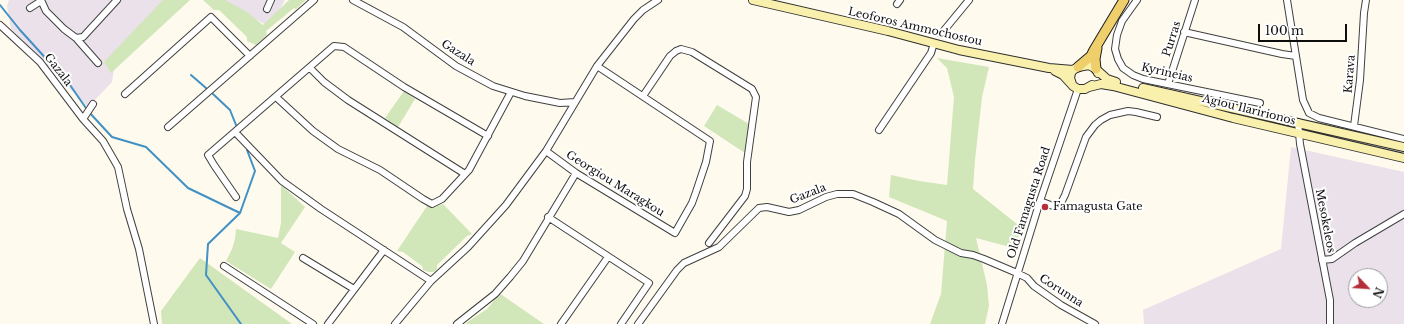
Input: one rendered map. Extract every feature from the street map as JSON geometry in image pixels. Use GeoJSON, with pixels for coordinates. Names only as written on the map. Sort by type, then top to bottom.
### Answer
{"type":"FeatureCollection","features":[{"type":"Feature","properties":{"kind":"main road","name":"Leoforos Ammochostou"},"geometry":{"type":"LineString","coordinates":[[754,0],[888,31],[959,50],[1049,68],[1075,68]]}},
{"type":"Feature","properties":{"kind":"main road"},"geometry":{"type":"LineString","coordinates":[[1098,45],[1096,59],[1096,81],[1089,87],[1085,88],[1075,86],[1070,78],[1075,68],[1090,56],[1098,45],[1124,0]]}},
{"type":"Feature","properties":{"kind":"main road"},"geometry":{"type":"LineString","coordinates":[[1075,68],[1089,65],[1097,70]]}},
{"type":"Feature","properties":{"kind":"main road","name":"Leoforos Ammochostou"},"geometry":{"type":"LineString","coordinates":[[1049,68],[1063,75],[1075,86]]}},
{"type":"Feature","properties":{"kind":"main road","name":"Agiou Ilaririonos"},"geometry":{"type":"LineString","coordinates":[[1097,70],[1107,79],[1125,85],[1179,95],[1404,147]]}},
{"type":"Feature","properties":{"kind":"main road","name":"Agiou Ilaririonos"},"geometry":{"type":"LineString","coordinates":[[1089,87],[1101,84],[1114,86],[1233,118],[1404,158]]}},
{"type":"Feature","properties":{"kind":"street"},"geometry":{"type":"LineString","coordinates":[[30,8],[41,0],[46,11],[64,29],[76,38],[98,63]]}},
{"type":"Feature","properties":{"kind":"street"},"geometry":{"type":"LineString","coordinates":[[76,38],[83,37],[117,0]]}},
{"type":"Feature","properties":{"kind":"street"},"geometry":{"type":"LineString","coordinates":[[267,9],[271,0]]}},
{"type":"Feature","properties":{"kind":"street"},"geometry":{"type":"LineString","coordinates":[[168,127],[314,0]]}},
{"type":"Feature","properties":{"kind":"street","name":"Gazala"},"geometry":{"type":"LineString","coordinates":[[353,0],[403,27],[456,66],[493,86],[525,96],[560,103],[575,102]]}},
{"type":"Feature","properties":{"kind":"street"},"geometry":{"type":"LineString","coordinates":[[395,324],[431,281],[468,247],[506,205],[546,151],[597,66],[634,19],[643,10],[658,0]]}},
{"type":"Feature","properties":{"kind":"street"},"geometry":{"type":"LineString","coordinates":[[942,34],[968,0]]}},
{"type":"Feature","properties":{"kind":"street","name":"Kyrineias"},"geometry":{"type":"LineString","coordinates":[[1137,0],[1119,27],[1115,42],[1118,59],[1123,68],[1133,76],[1260,103]]}},
{"type":"Feature","properties":{"kind":"street","name":"Purras"},"geometry":{"type":"LineString","coordinates":[[1168,84],[1195,0]]}},
{"type":"Feature","properties":{"kind":"street"},"geometry":{"type":"LineString","coordinates":[[1287,0],[1303,100],[1312,114],[1324,119],[1404,139]]}},
{"type":"Feature","properties":{"kind":"street","name":"Karava"},"geometry":{"type":"LineString","coordinates":[[1354,126],[1360,80],[1366,0]]}},
{"type":"Feature","properties":{"kind":"street"},"geometry":{"type":"LineString","coordinates":[[125,94],[210,17],[250,56]]}},
{"type":"Feature","properties":{"kind":"street","name":"Gazala"},"geometry":{"type":"LineString","coordinates":[[0,24],[40,62],[83,119],[103,141],[118,167],[127,209],[139,249],[154,324]]}},
{"type":"Feature","properties":{"kind":"street"},"geometry":{"type":"LineString","coordinates":[[1184,32],[1296,56]]}},
{"type":"Feature","properties":{"kind":"street"},"geometry":{"type":"LineString","coordinates":[[878,130],[931,53],[934,43]]}},
{"type":"Feature","properties":{"kind":"street"},"geometry":{"type":"LineString","coordinates":[[236,197],[208,155],[334,46],[344,47],[404,87],[488,136]]}},
{"type":"Feature","properties":{"kind":"street"},"geometry":{"type":"LineString","coordinates":[[597,66],[643,96],[670,56],[681,49],[692,52],[752,89],[756,97],[756,102],[746,162],[747,189],[745,196],[709,242]]}},
{"type":"Feature","properties":{"kind":"street"},"geometry":{"type":"LineString","coordinates":[[310,68],[324,82],[348,100],[465,174]]}},
{"type":"Feature","properties":{"kind":"street","name":"Old Famagusta Road"},"geometry":{"type":"LineString","coordinates":[[1002,324],[1075,86]]}},
{"type":"Feature","properties":{"kind":"street"},"geometry":{"type":"LineString","coordinates":[[276,97],[313,131],[338,149],[380,170],[432,204],[442,199],[465,174],[488,136],[511,92]]}},
{"type":"Feature","properties":{"kind":"street","name":"Georgiou Maragkou"},"geometry":{"type":"LineString","coordinates":[[546,151],[576,173],[675,233],[696,192],[706,162],[710,141],[643,96]]}},
{"type":"Feature","properties":{"kind":"street"},"geometry":{"type":"LineString","coordinates":[[83,119],[93,104]]}},
{"type":"Feature","properties":{"kind":"street"},"geometry":{"type":"LineString","coordinates":[[1040,201],[1053,206],[1060,205],[1084,141],[1090,130],[1101,120],[1110,115],[1128,111],[1157,117]]}},
{"type":"Feature","properties":{"kind":"street","name":"Mesokeleos"},"geometry":{"type":"LineString","coordinates":[[1298,122],[1300,144],[1330,300],[1330,324]]}},
{"type":"Feature","properties":{"kind":"street"},"geometry":{"type":"LineString","coordinates":[[235,132],[282,181],[321,209],[431,281]]}},
{"type":"Feature","properties":{"kind":"street"},"geometry":{"type":"LineString","coordinates":[[457,324],[494,294],[510,277],[522,261],[576,173]]}},
{"type":"Feature","properties":{"kind":"street","name":"Gazala"},"geometry":{"type":"LineString","coordinates":[[638,324],[677,270],[684,263],[719,247],[759,208],[767,207],[789,212],[799,210],[826,197],[837,194],[853,194],[873,202],[899,214],[935,240],[961,254],[973,255],[1017,273]]}},
{"type":"Feature","properties":{"kind":"street"},"geometry":{"type":"LineString","coordinates":[[1322,260],[1332,259],[1368,235],[1404,214]]}},
{"type":"Feature","properties":{"kind":"street"},"geometry":{"type":"LineString","coordinates":[[548,217],[649,283],[621,324]]}},
{"type":"Feature","properties":{"kind":"street"},"geometry":{"type":"LineString","coordinates":[[328,324],[384,250]]}},
{"type":"Feature","properties":{"kind":"street"},"geometry":{"type":"LineString","coordinates":[[561,324],[608,257]]}},
{"type":"Feature","properties":{"kind":"street"},"geometry":{"type":"LineString","coordinates":[[303,258],[354,289]]}},
{"type":"Feature","properties":{"kind":"street"},"geometry":{"type":"LineString","coordinates":[[224,266],[313,324]]}},
{"type":"Feature","properties":{"kind":"street","name":"Corunna"},"geometry":{"type":"LineString","coordinates":[[1017,273],[1027,278],[1034,286],[1061,305],[1095,324]]}},
{"type":"Feature","properties":{"kind":"shaded area"},"geometry":{"type":"Polygon","coordinates":[[[9,0],[168,0],[116,56],[112,82],[88,107],[11,29],[7,6],[9,0]]]}},
{"type":"Feature","properties":{"kind":"shaded area"},"geometry":{"type":"Polygon","coordinates":[[[221,0],[285,0],[270,27],[221,0]]]}},
{"type":"Feature","properties":{"kind":"shaded area"},"geometry":{"type":"Polygon","coordinates":[[[1291,147],[1404,172],[1404,324],[1144,324],[1143,310],[1281,249],[1291,147]]]}},
{"type":"Feature","properties":{"kind":"green space"},"geometry":{"type":"Polygon","coordinates":[[[163,0],[190,0],[111,73],[104,62],[163,0]]]}},
{"type":"Feature","properties":{"kind":"green space"},"geometry":{"type":"Polygon","coordinates":[[[203,0],[225,0],[247,12],[263,25],[289,0],[306,0],[266,31],[267,35],[256,45],[247,41],[247,37],[219,10],[214,10],[203,0]]]}},
{"type":"Feature","properties":{"kind":"green space"},"geometry":{"type":"Polygon","coordinates":[[[937,58],[989,67],[982,97],[973,189],[1022,228],[1014,248],[976,238],[987,285],[989,306],[985,324],[930,324],[941,294],[947,221],[889,197],[891,175],[947,185],[954,97],[947,68],[937,58]]]}},
{"type":"Feature","properties":{"kind":"green space"},"geometry":{"type":"Polygon","coordinates":[[[404,91],[415,99],[398,127],[385,118],[404,91]]]}},
{"type":"Feature","properties":{"kind":"green space"},"geometry":{"type":"Polygon","coordinates":[[[717,105],[749,124],[745,153],[704,126],[717,105]]]}},
{"type":"Feature","properties":{"kind":"green space"},"geometry":{"type":"Polygon","coordinates":[[[281,185],[305,207],[281,243],[295,252],[271,289],[226,261],[232,249],[236,229],[278,238],[281,223],[281,185]]]}},
{"type":"Feature","properties":{"kind":"green space"},"geometry":{"type":"Polygon","coordinates":[[[443,204],[472,234],[467,236],[437,265],[437,269],[434,272],[429,272],[423,270],[422,266],[403,252],[397,251],[427,206],[435,207],[443,204]]]}},
{"type":"Feature","properties":{"kind":"green space"},"geometry":{"type":"Polygon","coordinates":[[[200,258],[292,324],[162,324],[161,311],[200,258]]]}},
{"type":"Feature","properties":{"kind":"green space"},"geometry":{"type":"Polygon","coordinates":[[[499,293],[544,324],[466,323],[487,309],[499,293]]]}},
{"type":"Feature","properties":{"kind":"waterway"},"geometry":{"type":"LineString","coordinates":[[0,5],[20,30],[70,85],[88,111],[112,137],[146,147],[188,188],[240,213]]}},
{"type":"Feature","properties":{"kind":"waterway"},"geometry":{"type":"LineString","coordinates":[[191,75],[206,88]]}},
{"type":"Feature","properties":{"kind":"waterway"},"geometry":{"type":"LineString","coordinates":[[213,94],[230,110],[236,125]]}},
{"type":"Feature","properties":{"kind":"waterway"},"geometry":{"type":"LineString","coordinates":[[241,324],[206,275],[208,244],[240,213],[255,171],[247,150]]}},
{"type":"Feature","properties":{"kind":"place","name":"Famagusta Gate"},"geometry":{"type":"Point","coordinates":[1045,207]}}]}
